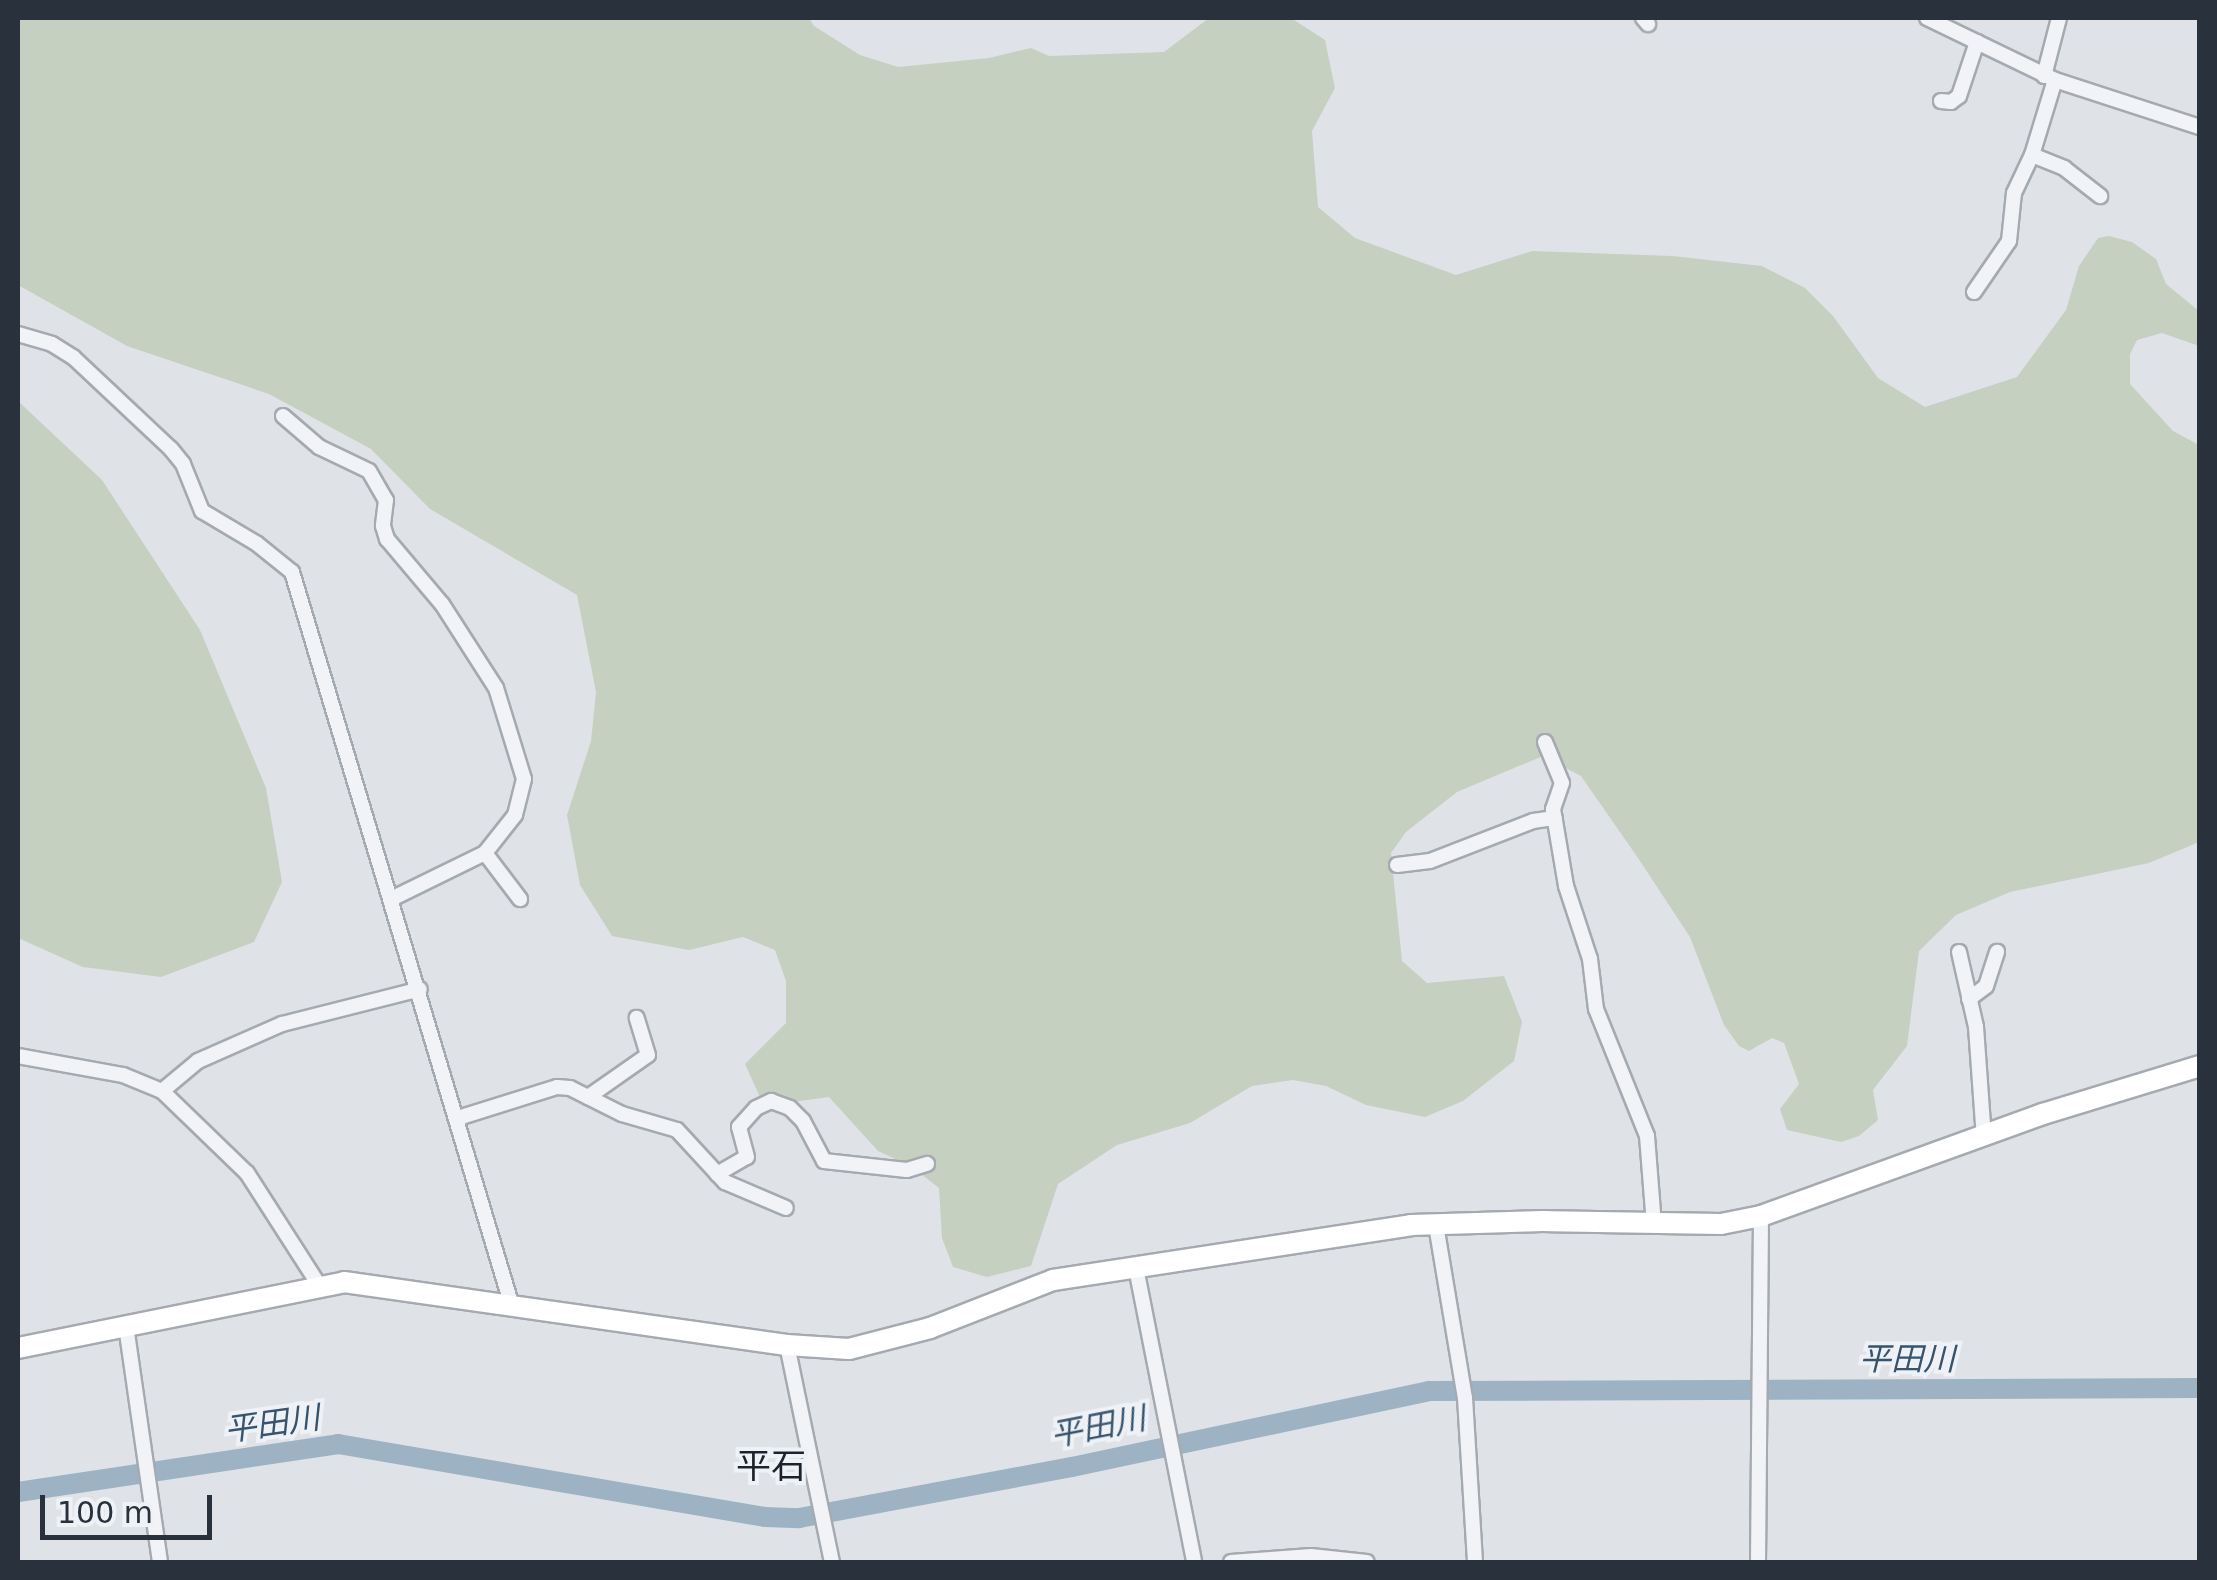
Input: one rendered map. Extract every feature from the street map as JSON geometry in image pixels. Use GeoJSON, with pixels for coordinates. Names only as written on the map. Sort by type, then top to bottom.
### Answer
{"type":"FeatureCollection","features":[{"type":"Feature","properties":{"kind":"street"},"geometry":{"type":"LineString","coordinates":[[1927,18],[2050,78],[2200,127]]}},
{"type":"Feature","properties":{"kind":"street"},"geometry":{"type":"LineString","coordinates":[[1974,292],[2009,240],[2010,204],[2032,155],[2050,78],[2058,18]]}},
{"type":"Feature","properties":{"kind":"street"},"geometry":{"type":"LineString","coordinates":[[1941,101],[1951,102],[1959,96],[1977,42]]}},
{"type":"Feature","properties":{"kind":"street"},"geometry":{"type":"LineString","coordinates":[[2032,155],[2064,168],[2100,196]]}},
{"type":"Feature","properties":{"kind":"street"},"geometry":{"type":"LineString","coordinates":[[18,334],[52,344],[73,357],[172,449],[183,464],[202,511],[256,542],[292,572],[512,1306]]}},
{"type":"Feature","properties":{"kind":"street"},"geometry":{"type":"LineString","coordinates":[[282,416],[320,448],[369,471],[386,500],[383,526],[387,538],[442,604],[496,688],[525,788],[516,815],[484,853],[392,898]]}},
{"type":"Feature","properties":{"kind":"street"},"geometry":{"type":"LineString","coordinates":[[1545,742],[1556,760],[1562,783],[1552,809],[1566,886],[1590,958],[1596,1009],[1647,1136],[1654,1224]]}},
{"type":"Feature","properties":{"kind":"street"},"geometry":{"type":"LineString","coordinates":[[1398,865],[1430,861],[1533,821],[1555,818]]}},
{"type":"Feature","properties":{"kind":"street"},"geometry":{"type":"LineString","coordinates":[[484,853],[504,872],[520,899]]}},
{"type":"Feature","properties":{"kind":"street"},"geometry":{"type":"LineString","coordinates":[[1958,952],[1976,1027],[1984,1138]]}},
{"type":"Feature","properties":{"kind":"street"},"geometry":{"type":"LineString","coordinates":[[1969,999],[1986,986],[1998,952]]}},
{"type":"Feature","properties":{"kind":"street"},"geometry":{"type":"LineString","coordinates":[[162,1091],[198,1062],[282,1024],[420,989]]}},
{"type":"Feature","properties":{"kind":"street"},"geometry":{"type":"LineString","coordinates":[[588,1098],[648,1055],[650,1048],[637,1018]]}},
{"type":"Feature","properties":{"kind":"street"},"geometry":{"type":"LineString","coordinates":[[18,1056],[123,1074],[162,1091],[247,1174],[318,1285]]}},
{"type":"Feature","properties":{"kind":"street"},"geometry":{"type":"LineString","coordinates":[[18,1348],[344,1282],[787,1345],[849,1350],[930,1328],[1052,1280],[1436,1225],[1543,1221],[1721,1224],[1760,1216],[2200,1066]]}},
{"type":"Feature","properties":{"kind":"street"},"geometry":{"type":"LineString","coordinates":[[458,1118],[557,1087],[622,1114],[677,1130],[717,1174],[744,1193],[786,1208]]}},
{"type":"Feature","properties":{"kind":"street"},"geometry":{"type":"LineString","coordinates":[[717,1174],[747,1158],[739,1127],[756,1108],[770,1101],[790,1108],[803,1121],[824,1161],[907,1170],[927,1164]]}},
{"type":"Feature","properties":{"kind":"street"},"geometry":{"type":"LineString","coordinates":[[1758,1562],[1760,1216]]}},
{"type":"Feature","properties":{"kind":"street"},"geometry":{"type":"LineString","coordinates":[[1436,1225],[1462,1378],[1476,1562]]}},
{"type":"Feature","properties":{"kind":"street"},"geometry":{"type":"LineString","coordinates":[[1136,1268],[1194,1562]]}},
{"type":"Feature","properties":{"kind":"street"},"geometry":{"type":"LineString","coordinates":[[126,1326],[160,1562]]}},
{"type":"Feature","properties":{"kind":"street"},"geometry":{"type":"LineString","coordinates":[[787,1345],[832,1562]]}},
{"type":"Feature","properties":{"kind":"street"},"geometry":{"type":"LineString","coordinates":[[1231,1562],[1275,1557],[1367,1562]]}},
{"type":"Feature","properties":{"kind":"green space"},"geometry":{"type":"Polygon","coordinates":[[[18,18],[809,18],[814,26],[860,55],[898,67],[989,58],[1031,48],[1049,56],[1164,52],[1209,18],[1294,20],[1325,40],[1335,88],[1312,131],[1318,207],[1355,238],[1456,275],[1532,251],[1673,256],[1762,266],[1805,288],[1833,316],[1878,378],[1925,407],[2017,377],[2066,310],[2079,266],[2098,238],[2109,236],[2132,242],[2156,259],[2166,284],[2199,311],[2199,346],[2162,333],[2137,340],[2130,354],[2130,384],[2173,431],[2199,445],[2199,842],[2149,863],[2010,892],[1956,915],[1919,951],[1907,1046],[1873,1090],[1878,1120],[1859,1136],[1841,1142],[1787,1130],[1780,1109],[1799,1084],[1784,1043],[1772,1038],[1749,1051],[1739,1046],[1724,1025],[1690,937],[1638,858],[1581,776],[1543,756],[1457,792],[1406,832],[1391,853],[1402,961],[1427,983],[1504,976],[1522,1022],[1514,1061],[1463,1101],[1425,1117],[1366,1105],[1326,1086],[1293,1080],[1252,1086],[1190,1123],[1117,1145],[1058,1184],[1031,1266],[987,1277],[953,1267],[942,1238],[939,1188],[911,1166],[878,1151],[829,1097],[764,1106],[745,1064],[786,1023],[786,981],[775,950],[743,937],[689,950],[612,936],[580,885],[567,815],[591,741],[596,692],[577,595],[430,509],[371,449],[269,394],[127,346],[18,285],[18,18]]]}},
{"type":"Feature","properties":{"kind":"green space"},"geometry":{"type":"Polygon","coordinates":[[[18,401],[102,480],[200,630],[266,788],[282,882],[254,942],[161,977],[83,967],[18,938],[18,401]]]}},
{"type":"Feature","properties":{"kind":"waterway","name":"平田川"},"geometry":{"type":"LineString","coordinates":[[18,1492],[338,1444],[765,1517],[799,1518],[1072,1467],[1429,1391],[2200,1388]]}},
{"type":"Feature","properties":{"kind":"district","name":"平石"},"geometry":{"type":"Point","coordinates":[771,1466]}}]}
